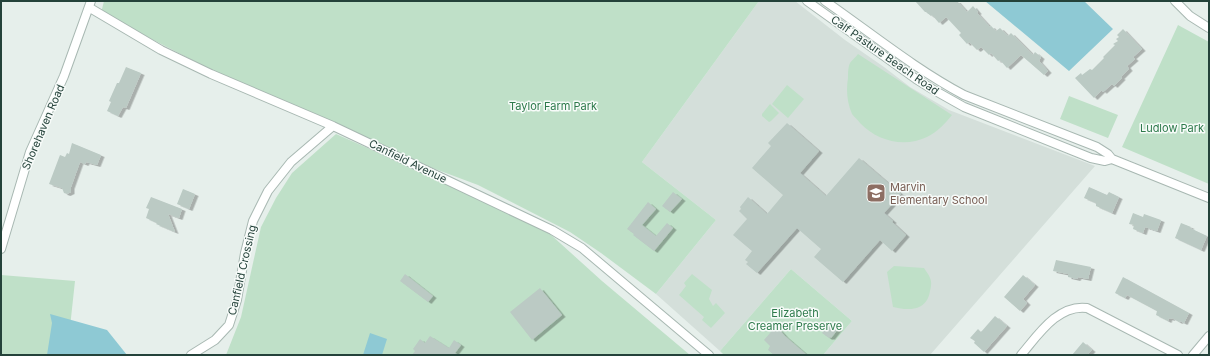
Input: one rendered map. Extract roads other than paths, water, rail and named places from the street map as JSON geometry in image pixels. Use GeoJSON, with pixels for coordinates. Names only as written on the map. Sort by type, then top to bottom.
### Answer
{"type":"FeatureCollection","features":[{"type":"Feature","properties":{"kind":"street","name":"Calf Pasture Beach Road"},"geometry":{"type":"LineString","coordinates":[[807,1],[916,79],[964,107],[1091,158],[1105,161],[1112,159]]}},
{"type":"Feature","properties":{"kind":"street","name":"Calf Pasture Beach Road"},"geometry":{"type":"LineString","coordinates":[[825,1],[944,84],[968,96],[1097,147],[1108,154],[1112,159],[1209,198]]}},
{"type":"Feature","properties":{"kind":"street"},"geometry":{"type":"LineString","coordinates":[[1175,1],[1190,16],[1209,28]]}},
{"type":"Feature","properties":{"kind":"street","name":"Canfield Avenue"},"geometry":{"type":"LineString","coordinates":[[91,4],[161,50],[211,74],[333,126],[552,230],[582,248],[709,355]]}},
{"type":"Feature","properties":{"kind":"street","name":"Shorehaven Road"},"geometry":{"type":"LineString","coordinates":[[1,249],[30,152],[64,76],[91,4]]}},
{"type":"Feature","properties":{"kind":"street"},"geometry":{"type":"LineString","coordinates":[[964,107],[968,96]]}},
{"type":"Feature","properties":{"kind":"street","name":"Canfield Crossing"},"geometry":{"type":"LineString","coordinates":[[191,355],[215,340],[229,326],[237,300],[245,253],[253,221],[268,191],[291,162],[333,126]]}},
{"type":"Feature","properties":{"kind":"street"},"geometry":{"type":"LineString","coordinates":[[1021,355],[1058,316],[1067,310],[1079,307],[1087,308],[1178,355]]}},
{"type":"Feature","properties":{"kind":"street"},"geometry":{"type":"LineString","coordinates":[[1193,355],[1209,336]]}},
{"type":"Feature","properties":{"kind":"water"},"geometry":{"type":"Polygon","coordinates":[[[985,1],[1084,1],[1113,29],[1069,71],[985,1]]]}},
{"type":"Feature","properties":{"kind":"water"},"geometry":{"type":"Polygon","coordinates":[[[50,314],[107,330],[127,355],[47,355],[52,323],[50,314]]]}},
{"type":"Feature","properties":{"kind":"water"},"geometry":{"type":"Polygon","coordinates":[[[370,333],[387,339],[382,355],[363,355],[370,333]]]}},
{"type":"Feature","properties":{"kind":"place","name":"Marvin Elementary School"},"geometry":{"type":"Point","coordinates":[876,193]}},
{"type":"Feature","properties":{"kind":"park label","name":"Taylor Farm Park"},"geometry":{"type":"Point","coordinates":[553,106]}},
{"type":"Feature","properties":{"kind":"park label","name":"Ludlow Park"},"geometry":{"type":"Point","coordinates":[1172,128]}},
{"type":"Feature","properties":{"kind":"park label","name":"Elizabeth Creamer Preserve"},"geometry":{"type":"Point","coordinates":[795,319]}}]}
